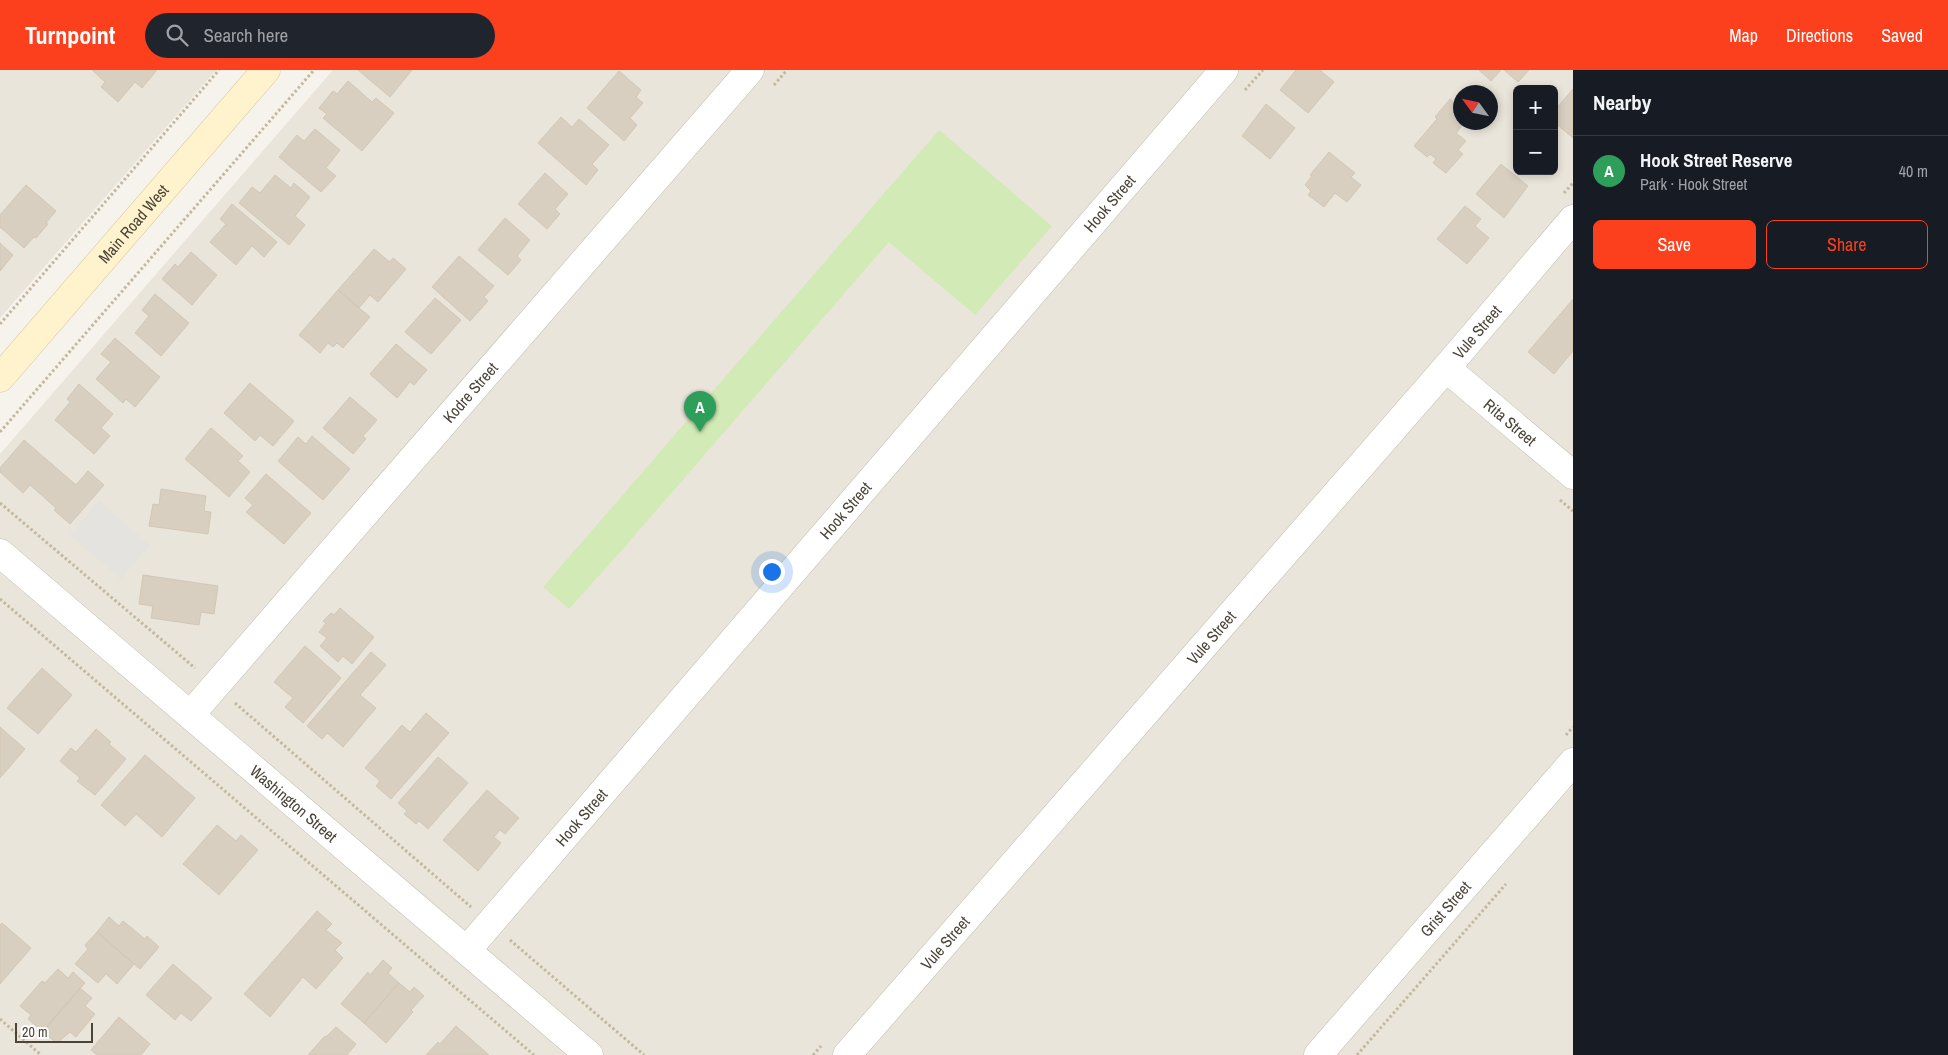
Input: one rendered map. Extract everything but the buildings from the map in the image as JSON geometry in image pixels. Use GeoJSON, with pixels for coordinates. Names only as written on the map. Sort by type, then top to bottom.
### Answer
{"type":"FeatureCollection","features":[{"type":"Feature","properties":{"kind":"main road","name":"Main Road West"},"geometry":{"type":"LineString","coordinates":[[0,378],[266,70]]}},
{"type":"Feature","properties":{"kind":"street","name":"Kodre Street"},"geometry":{"type":"LineString","coordinates":[[191,714],[750,70]]}},
{"type":"Feature","properties":{"kind":"street","name":"Hook Street"},"geometry":{"type":"LineString","coordinates":[[467,950],[1224,70]]}},
{"type":"Feature","properties":{"kind":"street","name":"Vule Street"},"geometry":{"type":"LineString","coordinates":[[847,1055],[1446,368],[1573,219]]}},
{"type":"Feature","properties":{"kind":"street","name":"Rita Street"},"geometry":{"type":"LineString","coordinates":[[1446,368],[1573,476]]}},
{"type":"Feature","properties":{"kind":"street","name":"Washington Street"},"geometry":{"type":"LineString","coordinates":[[0,552],[589,1055]]}},
{"type":"Feature","properties":{"kind":"street","name":"Grist Street"},"geometry":{"type":"LineString","coordinates":[[1318,1055],[1573,762]]}},
{"type":"Feature","properties":{"kind":"path"},"geometry":{"type":"LineString","coordinates":[[0,324],[219,70]]}},
{"type":"Feature","properties":{"kind":"path"},"geometry":{"type":"LineString","coordinates":[[0,432],[314,70]]}},
{"type":"Feature","properties":{"kind":"path"},"geometry":{"type":"LineString","coordinates":[[0,503],[216,686],[644,1055]]}},
{"type":"Feature","properties":{"kind":"path"},"geometry":{"type":"LineString","coordinates":[[0,599],[534,1055]]}},
{"type":"Feature","properties":{"kind":"path"},"geometry":{"type":"LineString","coordinates":[[1358,1055],[1508,882]]}},
{"type":"Feature","properties":{"kind":"path"},"geometry":{"type":"LineString","coordinates":[[0,1019],[42,1055]]}},
{"type":"Feature","properties":{"kind":"shaded area"},"geometry":{"type":"Polygon","coordinates":[[[0,70],[216,70],[0,318],[0,70]]]}},
{"type":"Feature","properties":{"kind":"shaded area"},"geometry":{"type":"Polygon","coordinates":[[[333,70],[1573,70],[1573,1055],[0,1055],[0,454],[333,70]]]}},
{"type":"Feature","properties":{"kind":"shaded area"},"geometry":{"type":"Polygon","coordinates":[[[99,501],[150,545],[121,579],[70,535],[99,501]]]}},
{"type":"Feature","properties":{"kind":"green space"},"geometry":{"type":"Polygon","coordinates":[[[939,130],[1052,226],[975,315],[889,242],[569,609],[543,587],[939,130]]]}},
{"type":"Feature","properties":{"kind":"place","name":"Hook Street Reserve"},"geometry":{"type":"Point","coordinates":[700,432]}}]}
